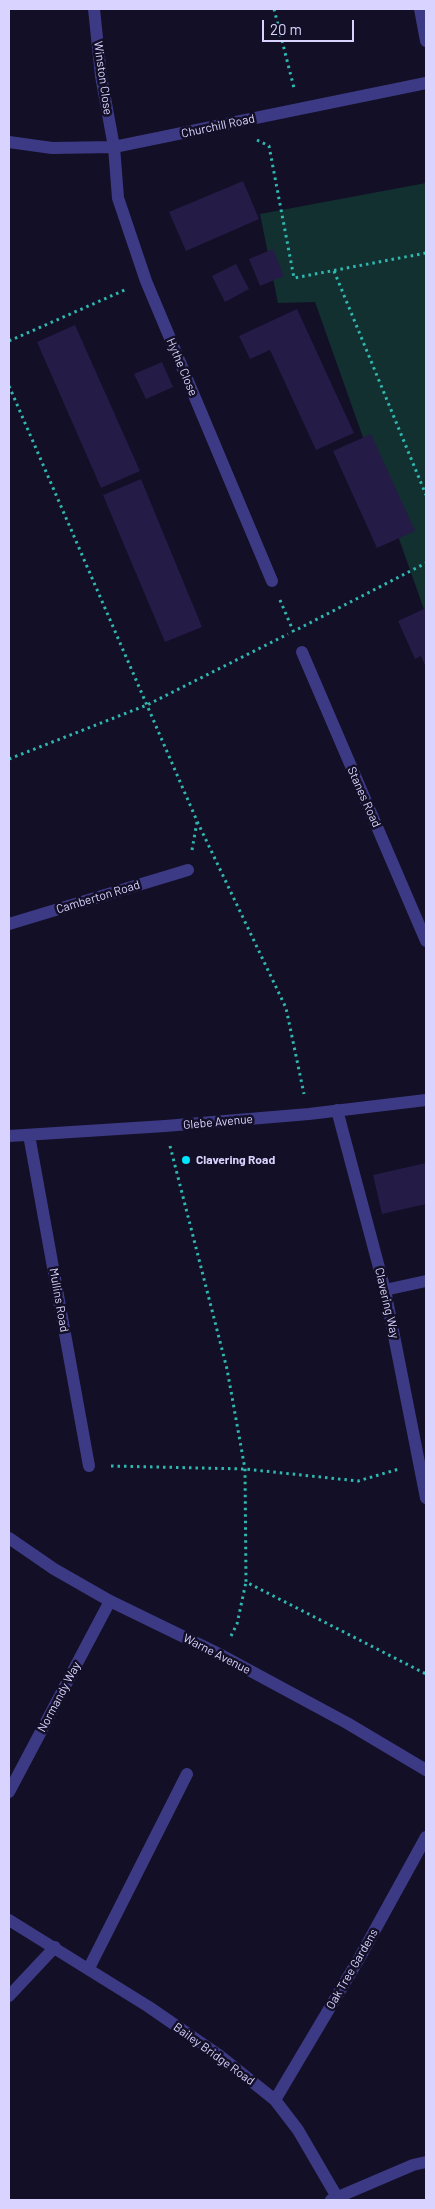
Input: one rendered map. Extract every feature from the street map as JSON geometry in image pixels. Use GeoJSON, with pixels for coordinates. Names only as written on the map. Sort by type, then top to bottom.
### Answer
{"type":"FeatureCollection","features":[{"type":"Feature","properties":{"kind":"street","name":"Winston Close"},"geometry":{"type":"LineString","coordinates":[[94,9],[102,76],[114,147]]}},
{"type":"Feature","properties":{"kind":"street"},"geometry":{"type":"LineString","coordinates":[[420,9],[426,41]]}},
{"type":"Feature","properties":{"kind":"street","name":"Churchill Road"},"geometry":{"type":"LineString","coordinates":[[9,142],[52,148],[114,147],[426,83]]}},
{"type":"Feature","properties":{"kind":"street","name":"Hythe Close"},"geometry":{"type":"LineString","coordinates":[[114,147],[118,198],[146,281],[272,581]]}},
{"type":"Feature","properties":{"kind":"street","name":"Stanes Road"},"geometry":{"type":"LineString","coordinates":[[302,652],[426,941]]}},
{"type":"Feature","properties":{"kind":"street","name":"Camberton Road"},"geometry":{"type":"LineString","coordinates":[[9,924],[188,870]]}},
{"type":"Feature","properties":{"kind":"street","name":"Glebe Avenue"},"geometry":{"type":"LineString","coordinates":[[9,1136],[309,1114],[426,1100]]}},
{"type":"Feature","properties":{"kind":"street","name":"Clavering Way"},"geometry":{"type":"LineString","coordinates":[[337,1110],[385,1290],[426,1498]]}},
{"type":"Feature","properties":{"kind":"street","name":"Mullins Road"},"geometry":{"type":"LineString","coordinates":[[29,1135],[89,1466]]}},
{"type":"Feature","properties":{"kind":"street"},"geometry":{"type":"LineString","coordinates":[[385,1290],[426,1281]]}},
{"type":"Feature","properties":{"kind":"street","name":"Warne Avenue"},"geometry":{"type":"LineString","coordinates":[[9,1538],[54,1568],[110,1601],[221,1655],[347,1723],[426,1770]]}},
{"type":"Feature","properties":{"kind":"street","name":"Normandy Way"},"geometry":{"type":"LineString","coordinates":[[9,1792],[110,1601]]}},
{"type":"Feature","properties":{"kind":"street"},"geometry":{"type":"LineString","coordinates":[[89,1968],[187,1774]]}},
{"type":"Feature","properties":{"kind":"street","name":"Oak Tree Gardens"},"geometry":{"type":"LineString","coordinates":[[275,2100],[360,1958],[426,1837]]}},
{"type":"Feature","properties":{"kind":"street","name":"Bailey Bridge Road"},"geometry":{"type":"LineString","coordinates":[[9,1920],[149,2007],[220,2056],[275,2100],[298,2130],[334,2198]]}},
{"type":"Feature","properties":{"kind":"street"},"geometry":{"type":"LineString","coordinates":[[9,1996],[55,1947]]}},
{"type":"Feature","properties":{"kind":"street"},"geometry":{"type":"LineString","coordinates":[[334,2198],[413,2165],[426,2162]]}},
{"type":"Feature","properties":{"kind":"path"},"geometry":{"type":"LineString","coordinates":[[274,9],[299,109]]}},
{"type":"Feature","properties":{"kind":"path"},"geometry":{"type":"LineString","coordinates":[[227,124],[269,146],[294,278],[426,253]]}},
{"type":"Feature","properties":{"kind":"path"},"geometry":{"type":"LineString","coordinates":[[334,271],[426,495]]}},
{"type":"Feature","properties":{"kind":"path"},"geometry":{"type":"LineString","coordinates":[[9,341],[146,281]]}},
{"type":"Feature","properties":{"kind":"path"},"geometry":{"type":"LineString","coordinates":[[9,386],[197,821],[286,1008],[309,1114]]}},
{"type":"Feature","properties":{"kind":"path"},"geometry":{"type":"LineString","coordinates":[[9,759],[147,705],[426,563]]}},
{"type":"Feature","properties":{"kind":"path"},"geometry":{"type":"LineString","coordinates":[[272,581],[302,652]]}},
{"type":"Feature","properties":{"kind":"path"},"geometry":{"type":"LineString","coordinates":[[188,870],[197,821]]}},
{"type":"Feature","properties":{"kind":"path"},"geometry":{"type":"LineString","coordinates":[[165,1126],[227,1368],[245,1469],[246,1582],[237,1624],[221,1655]]}},
{"type":"Feature","properties":{"kind":"path"},"geometry":{"type":"LineString","coordinates":[[89,1466],[245,1469],[358,1481],[419,1463]]}},
{"type":"Feature","properties":{"kind":"path"},"geometry":{"type":"LineString","coordinates":[[246,1582],[426,1674]]}},
{"type":"Feature","properties":{"kind":"green space"},"geometry":{"type":"Polygon","coordinates":[[[426,183],[426,615],[315,302],[278,303],[260,214],[426,183]]]}},
{"type":"Feature","properties":{"kind":"building"},"geometry":{"type":"Polygon","coordinates":[[[243,181],[259,219],[186,251],[169,212],[243,181]]]}},
{"type":"Feature","properties":{"kind":"building"},"geometry":{"type":"Polygon","coordinates":[[[273,249],[284,276],[260,286],[249,259],[273,249]]]}},
{"type":"Feature","properties":{"kind":"building"},"geometry":{"type":"Polygon","coordinates":[[[236,264],[249,289],[225,302],[212,276],[236,264]]]}},
{"type":"Feature","properties":{"kind":"building"},"geometry":{"type":"Polygon","coordinates":[[[297,309],[354,433],[316,450],[270,350],[250,359],[239,336],[297,309]]]}},
{"type":"Feature","properties":{"kind":"building"},"geometry":{"type":"Polygon","coordinates":[[[75,325],[140,471],[101,488],[37,342],[75,325]]]}},
{"type":"Feature","properties":{"kind":"building"},"geometry":{"type":"Polygon","coordinates":[[[162,362],[173,387],[146,399],[134,374],[162,362]]]}},
{"type":"Feature","properties":{"kind":"building"},"geometry":{"type":"Polygon","coordinates":[[[371,434],[415,531],[377,548],[333,451],[371,434]]]}},
{"type":"Feature","properties":{"kind":"building"},"geometry":{"type":"Polygon","coordinates":[[[141,479],[202,627],[165,642],[103,495],[141,479]]]}},
{"type":"Feature","properties":{"kind":"building"},"geometry":{"type":"Polygon","coordinates":[[[426,608],[426,667],[421,656],[415,659],[398,621],[426,608]]]}},
{"type":"Feature","properties":{"kind":"building"},"geometry":{"type":"Polygon","coordinates":[[[426,1163],[426,1204],[382,1214],[373,1175],[426,1163]]]}},
{"type":"Feature","properties":{"kind":"place","name":"Clavering Road"},"geometry":{"type":"Point","coordinates":[186,1160]}}]}
